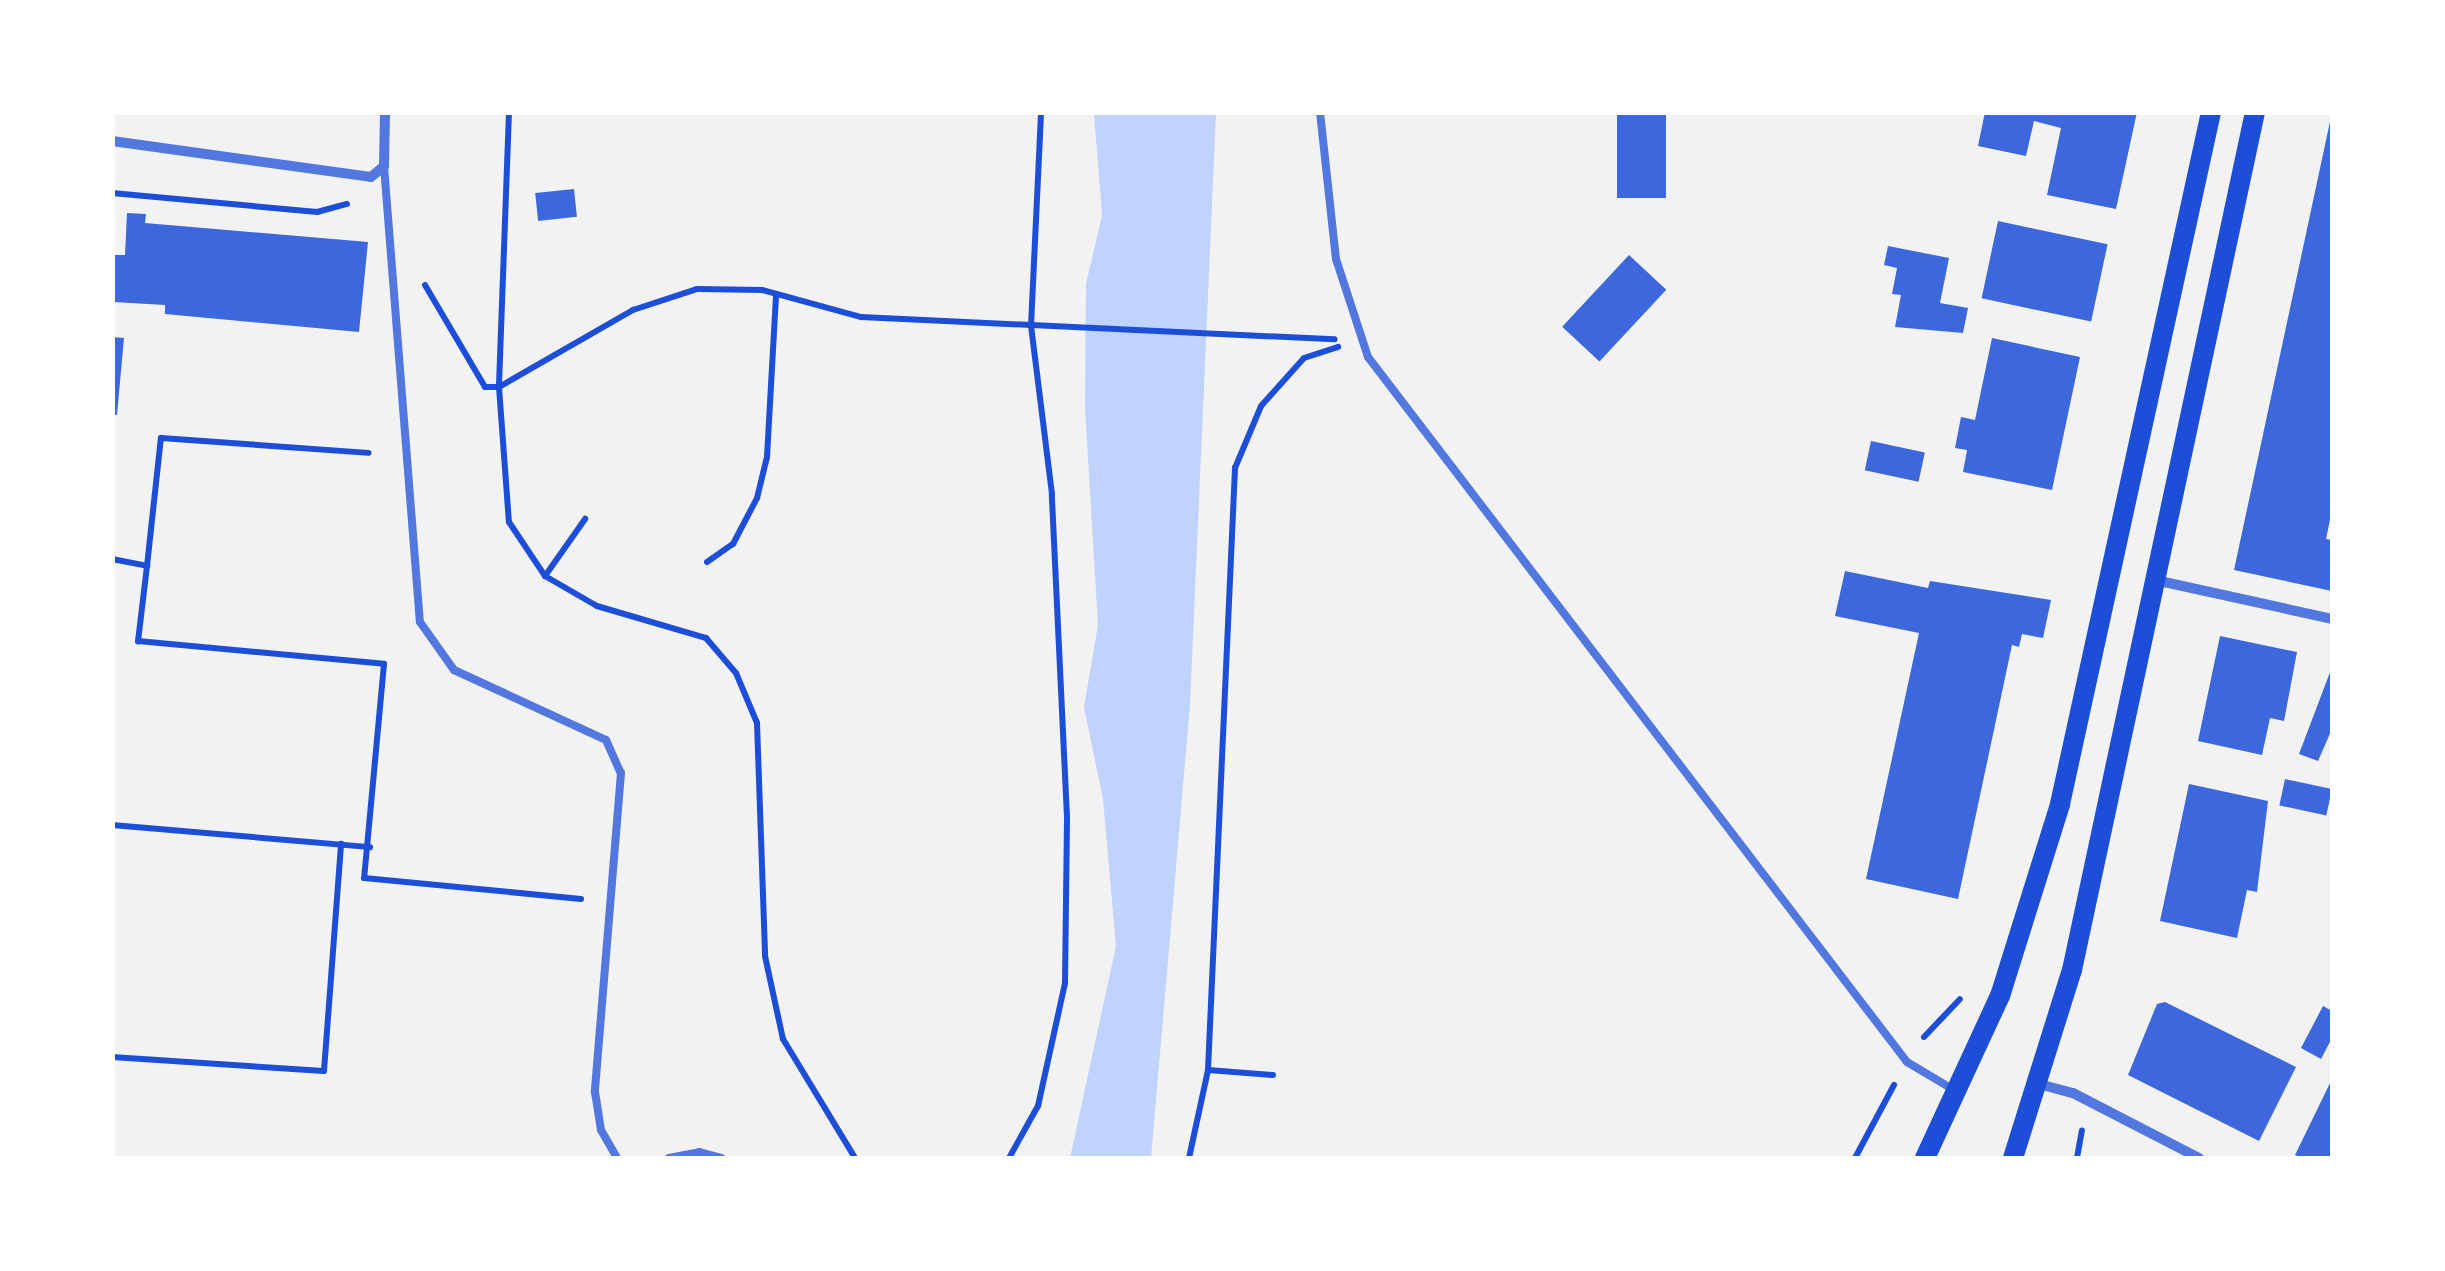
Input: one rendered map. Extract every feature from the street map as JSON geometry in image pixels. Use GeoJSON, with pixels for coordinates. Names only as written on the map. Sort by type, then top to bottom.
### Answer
{"type":"FeatureCollection","features":[{"type":"Feature","properties":{"kind":"main road"},"geometry":{"type":"LineString","coordinates":[[1925,1158],[2000,996],[2060,804],[2211,112]]}},
{"type":"Feature","properties":{"kind":"main road"},"geometry":{"type":"LineString","coordinates":[[2013,1158],[2072,970],[2255,112]]}},
{"type":"Feature","properties":{"kind":"street"},"geometry":{"type":"LineString","coordinates":[[112,141],[352,179],[371,177],[384,166],[385,112]]}},
{"type":"Feature","properties":{"kind":"street"},"geometry":{"type":"LineString","coordinates":[[2154,580],[2332,619]]}},
{"type":"Feature","properties":{"kind":"street"},"geometry":{"type":"LineString","coordinates":[[2038,1084],[2073,1093],[2200,1158]]}},
{"type":"Feature","properties":{"kind":"lane"},"geometry":{"type":"LineString","coordinates":[[1320,112],[1336,259],[1358,340],[1907,1062],[1958,1092]]}},
{"type":"Feature","properties":{"kind":"lane"},"geometry":{"type":"LineString","coordinates":[[384,166],[420,622],[454,670],[606,740],[621,774],[595,1092],[601,1130],[617,1158]]}},
{"type":"Feature","properties":{"kind":"lane"},"geometry":{"type":"LineString","coordinates":[[669,1158],[699,1152],[721,1158]]}},
{"type":"Feature","properties":{"kind":"path"},"geometry":{"type":"LineString","coordinates":[[509,112],[499,387],[509,522],[545,576],[597,606],[706,638],[736,673],[756,723],[765,956],[783,1039],[855,1158]]}},
{"type":"Feature","properties":{"kind":"path"},"geometry":{"type":"LineString","coordinates":[[1009,1158],[1038,1106],[1065,983],[1067,817],[1052,494],[1031,326],[1041,112]]}},
{"type":"Feature","properties":{"kind":"path"},"geometry":{"type":"LineString","coordinates":[[114,173],[113,190],[342,210]]}},
{"type":"Feature","properties":{"kind":"path"},"geometry":{"type":"LineString","coordinates":[[423,281],[476,382],[499,387],[633,310],[698,288],[776,294],[861,317],[1031,326],[1239,330],[1358,340]]}},
{"type":"Feature","properties":{"kind":"path"},"geometry":{"type":"LineString","coordinates":[[707,562],[733,544],[757,498],[768,457],[776,294]]}},
{"type":"Feature","properties":{"kind":"path"},"geometry":{"type":"LineString","coordinates":[[1189,1158],[1208,1070],[1235,468],[1262,406],[1304,358],[1358,340]]}},
{"type":"Feature","properties":{"kind":"path"},"geometry":{"type":"LineString","coordinates":[[368,454],[160,438],[138,642],[384,664],[364,878],[612,902]]}},
{"type":"Feature","properties":{"kind":"path"},"geometry":{"type":"LineString","coordinates":[[545,576],[585,520]]}},
{"type":"Feature","properties":{"kind":"path"},"geometry":{"type":"LineString","coordinates":[[112,558],[146,566]]}},
{"type":"Feature","properties":{"kind":"path"},"geometry":{"type":"LineString","coordinates":[[112,825],[370,846]]}},
{"type":"Feature","properties":{"kind":"path"},"geometry":{"type":"LineString","coordinates":[[112,1057],[324,1071],[341,844]]}},
{"type":"Feature","properties":{"kind":"path"},"geometry":{"type":"LineString","coordinates":[[1854,1158],[1907,1062]]}},
{"type":"Feature","properties":{"kind":"path"},"geometry":{"type":"LineString","coordinates":[[1208,1070],[1273,1075]]}},
{"type":"Feature","properties":{"kind":"water"},"geometry":{"type":"Polygon","coordinates":[[[1094,113],[1216,113],[1190,705],[1151,1158],[1070,1158],[1116,946],[1103,799],[1084,707],[1098,625],[1085,408],[1086,284],[1102,215],[1094,113]]]}},
{"type":"Feature","properties":{"kind":"building"},"geometry":{"type":"Polygon","coordinates":[[[1617,112],[1666,112],[1666,198],[1617,198],[1617,112]]]}},
{"type":"Feature","properties":{"kind":"building"},"geometry":{"type":"Polygon","coordinates":[[[1985,112],[2137,112],[2116,209],[2047,195],[2061,128],[2034,121],[2026,156],[1978,146],[1985,112]]]}},
{"type":"Feature","properties":{"kind":"building"},"geometry":{"type":"Polygon","coordinates":[[[2331,117],[2332,510],[2326,539],[2332,540],[2332,591],[2234,570],[2331,117]]]}},
{"type":"Feature","properties":{"kind":"building"},"geometry":{"type":"Polygon","coordinates":[[[574,189],[577,217],[538,221],[535,193],[574,189]]]}},
{"type":"Feature","properties":{"kind":"building"},"geometry":{"type":"Polygon","coordinates":[[[127,213],[146,214],[145,223],[368,242],[359,332],[165,314],[165,305],[113,302],[115,255],[125,255],[127,213]]]}},
{"type":"Feature","properties":{"kind":"building"},"geometry":{"type":"Polygon","coordinates":[[[1998,221],[2108,244],[2091,322],[1982,298],[1998,221]]]}},
{"type":"Feature","properties":{"kind":"building"},"geometry":{"type":"Polygon","coordinates":[[[1888,246],[1949,258],[1940,303],[1968,308],[1963,333],[1895,327],[1901,295],[1892,294],[1897,268],[1884,265],[1888,246]]]}},
{"type":"Feature","properties":{"kind":"building"},"geometry":{"type":"Polygon","coordinates":[[[1629,255],[1666,290],[1599,361],[1562,327],[1629,255]]]}},
{"type":"Feature","properties":{"kind":"building"},"geometry":{"type":"Polygon","coordinates":[[[112,337],[124,338],[117,415],[112,414],[112,337]]]}},
{"type":"Feature","properties":{"kind":"building"},"geometry":{"type":"Polygon","coordinates":[[[1992,338],[2080,357],[2052,490],[1963,472],[1967,450],[1955,448],[1961,417],[1975,420],[1992,338]]]}},
{"type":"Feature","properties":{"kind":"building"},"geometry":{"type":"Polygon","coordinates":[[[1871,441],[1925,452],[1919,482],[1865,470],[1871,441]]]}},
{"type":"Feature","properties":{"kind":"building"},"geometry":{"type":"Polygon","coordinates":[[[1845,571],[1928,588],[1930,581],[2051,600],[2043,638],[2022,634],[2019,647],[2012,645],[1958,899],[1866,879],[1919,633],[1835,616],[1845,571]]]}},
{"type":"Feature","properties":{"kind":"building"},"geometry":{"type":"Polygon","coordinates":[[[2220,636],[2297,652],[2284,721],[2270,718],[2262,755],[2198,741],[2220,636]]]}},
{"type":"Feature","properties":{"kind":"building"},"geometry":{"type":"Polygon","coordinates":[[[2332,667],[2332,729],[2318,761],[2299,754],[2332,667]]]}},
{"type":"Feature","properties":{"kind":"building"},"geometry":{"type":"Polygon","coordinates":[[[2285,779],[2332,789],[2326,815],[2279,805],[2285,779]]]}},
{"type":"Feature","properties":{"kind":"building"},"geometry":{"type":"Polygon","coordinates":[[[2189,784],[2268,801],[2257,892],[2247,890],[2237,938],[2160,921],[2189,784]]]}},
{"type":"Feature","properties":{"kind":"building"},"geometry":{"type":"Polygon","coordinates":[[[2165,1002],[2296,1067],[2259,1141],[2128,1075],[2157,1004],[2165,1002]]]}},
{"type":"Feature","properties":{"kind":"building"},"geometry":{"type":"Polygon","coordinates":[[[2323,1006],[2332,1011],[2332,1038],[2321,1059],[2301,1048],[2323,1006]]]}},
{"type":"Feature","properties":{"kind":"building"},"geometry":{"type":"Polygon","coordinates":[[[2332,1079],[2332,1158],[2295,1155],[2332,1079]]]}}]}
